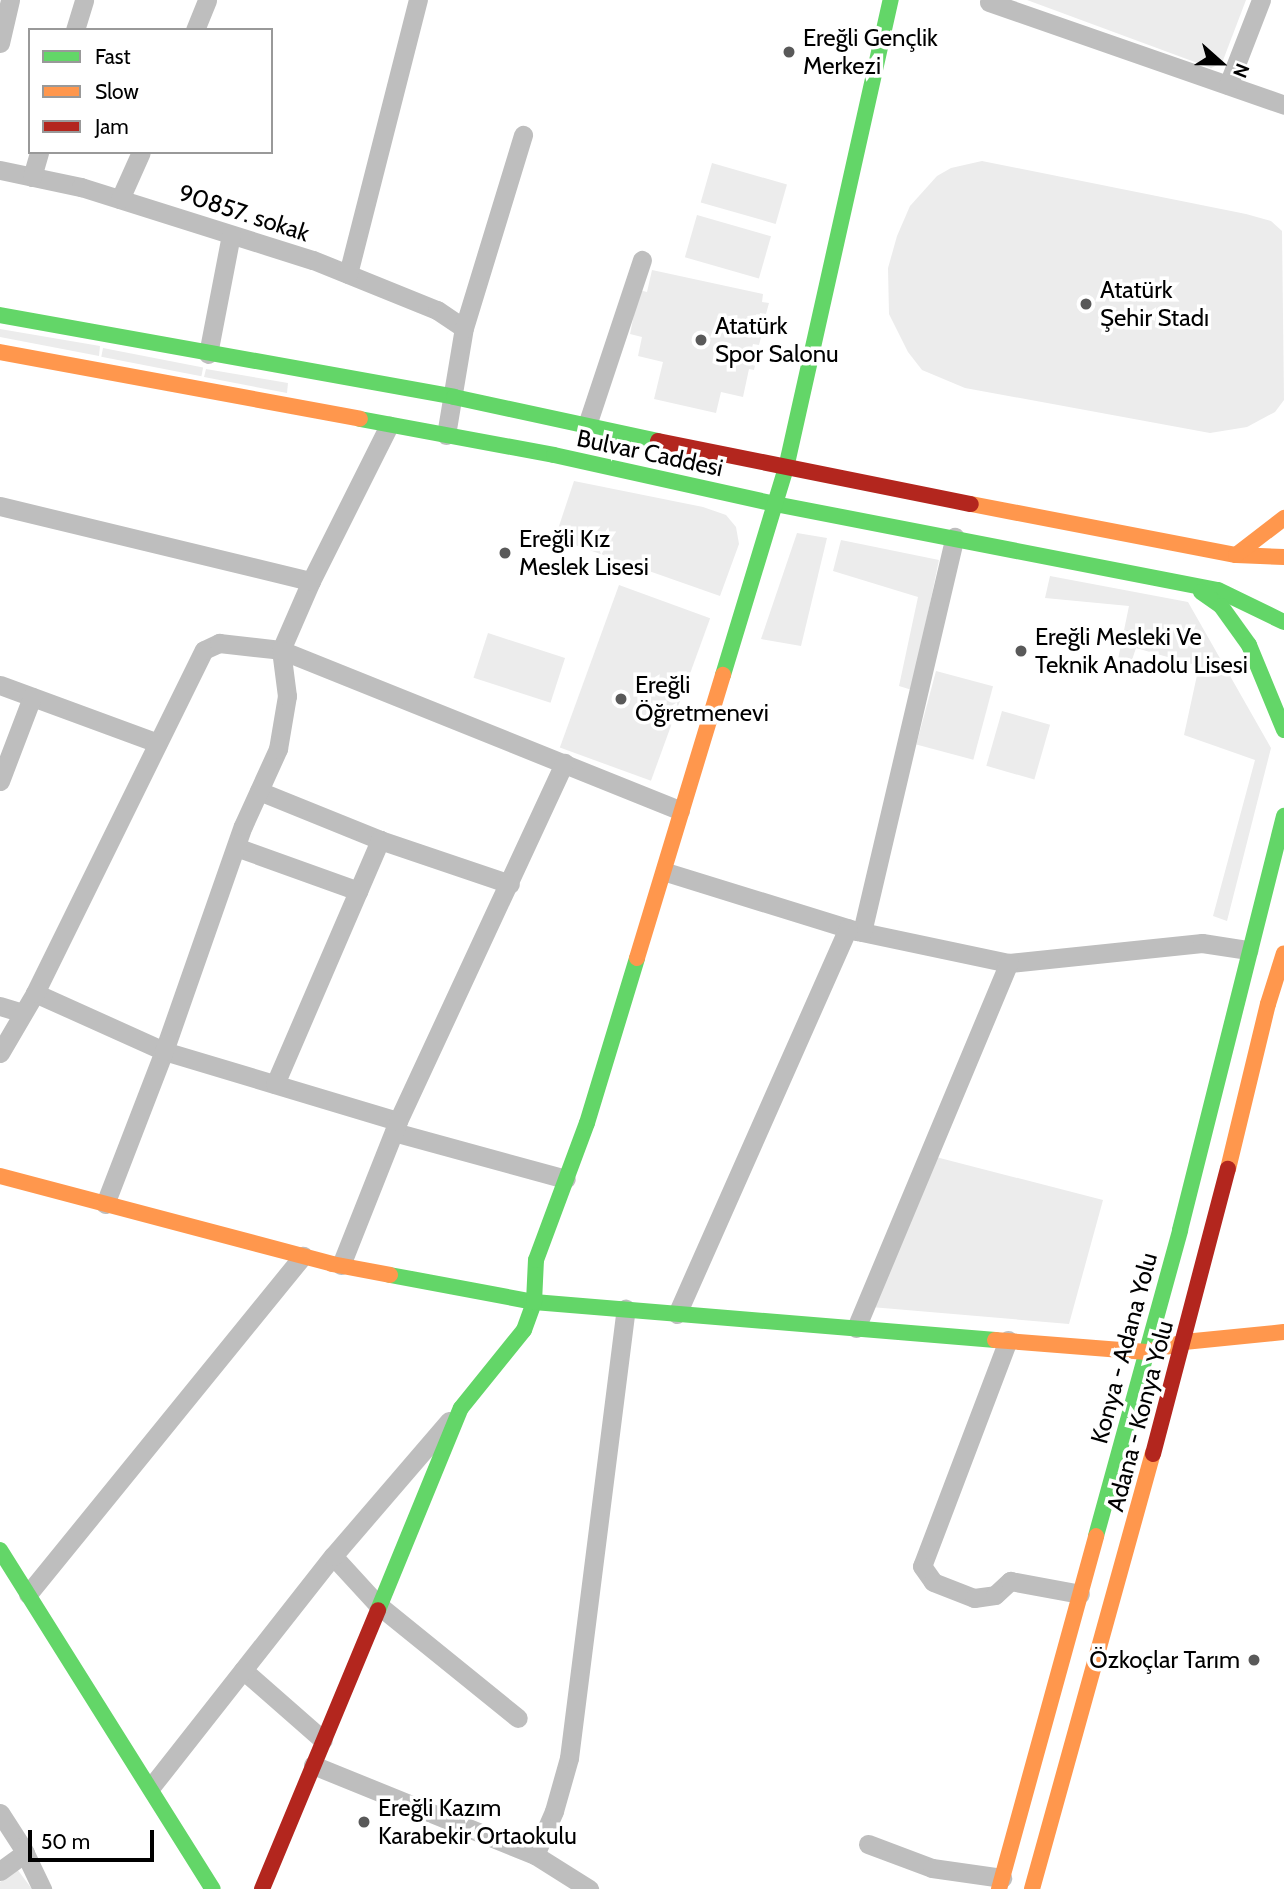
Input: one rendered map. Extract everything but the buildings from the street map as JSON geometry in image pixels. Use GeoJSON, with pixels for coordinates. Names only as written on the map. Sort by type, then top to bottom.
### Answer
{"type":"FeatureCollection","features":[{"type":"Feature","properties":{"kind":"main road"},"geometry":{"type":"LineString","coordinates":[[262,1889],[377,1604],[461,1408],[524,1329],[534,1302],[536,1260],[587,1123],[666,872],[680,810],[786,468],[891,0]]}},
{"type":"Feature","properties":{"kind":"main road"},"geometry":{"type":"LineString","coordinates":[[0,315],[454,397],[786,468],[1236,555],[1284,557]]}},
{"type":"Feature","properties":{"kind":"main road","name":"Bulvar Caddesi"},"geometry":{"type":"LineString","coordinates":[[0,352],[446,435],[775,503],[1191,584],[1218,590],[1284,622]]}},
{"type":"Feature","properties":{"kind":"main road"},"geometry":{"type":"LineString","coordinates":[[1236,555],[1284,518]]}},
{"type":"Feature","properties":{"kind":"main road"},"geometry":{"type":"LineString","coordinates":[[1191,584],[1221,606],[1249,645],[1284,730]]}},
{"type":"Feature","properties":{"kind":"main road","name":"Konya - Adana Yolu"},"geometry":{"type":"LineString","coordinates":[[1000,1883],[1180,1230],[1248,950],[1284,816]]}},
{"type":"Feature","properties":{"kind":"main road","name":"Adana - Konya Yolu"},"geometry":{"type":"LineString","coordinates":[[1032,1889],[1184,1342],[1268,1004],[1284,953]]}},
{"type":"Feature","properties":{"kind":"main road"},"geometry":{"type":"LineString","coordinates":[[0,1176],[341,1265],[534,1302],[1147,1352],[1184,1342],[1284,1332]]}},
{"type":"Feature","properties":{"kind":"main road"},"geometry":{"type":"LineString","coordinates":[[0,1550],[213,1889]]}},
{"type":"Feature","properties":{"kind":"street"},"geometry":{"type":"LineString","coordinates":[[0,43],[10,0]]}},
{"type":"Feature","properties":{"kind":"street"},"geometry":{"type":"LineString","coordinates":[[76,28],[84,0]]}},
{"type":"Feature","properties":{"kind":"street"},"geometry":{"type":"LineString","coordinates":[[196,28],[206,0]]}},
{"type":"Feature","properties":{"kind":"street"},"geometry":{"type":"LineString","coordinates":[[348,274],[418,0]]}},
{"type":"Feature","properties":{"kind":"street"},"geometry":{"type":"LineString","coordinates":[[1228,85],[1261,0]]}},
{"type":"Feature","properties":{"kind":"street"},"geometry":{"type":"LineString","coordinates":[[986,1],[1284,105]]}},
{"type":"Feature","properties":{"kind":"street"},"geometry":{"type":"LineString","coordinates":[[446,435],[464,328],[523,135]]}},
{"type":"Feature","properties":{"kind":"street"},"geometry":{"type":"LineString","coordinates":[[32,177],[39,154]]}},
{"type":"Feature","properties":{"kind":"street"},"geometry":{"type":"LineString","coordinates":[[120,200],[140,154]]}},
{"type":"Feature","properties":{"kind":"street","name":"90857. sokak"},"geometry":{"type":"LineString","coordinates":[[1,172],[32,177],[120,200],[231,234],[348,274],[438,310],[464,328]]}},
{"type":"Feature","properties":{"kind":"street"},"geometry":{"type":"LineString","coordinates":[[208,354],[231,234]]}},
{"type":"Feature","properties":{"kind":"street"},"geometry":{"type":"LineString","coordinates":[[587,425],[642,260]]}},
{"type":"Feature","properties":{"kind":"street"},"geometry":{"type":"LineString","coordinates":[[105,1204],[164,1051],[236,847],[278,748],[287,696],[281,650],[311,581],[389,425]]}},
{"type":"Feature","properties":{"kind":"street"},"geometry":{"type":"LineString","coordinates":[[0,506],[311,581]]}},
{"type":"Feature","properties":{"kind":"street"},"geometry":{"type":"LineString","coordinates":[[677,1314],[855,930],[956,537]]}},
{"type":"Feature","properties":{"kind":"street"},"geometry":{"type":"LineString","coordinates":[[0,1053],[35,993],[204,650],[219,643],[281,650],[680,810]]}},
{"type":"Feature","properties":{"kind":"street"},"geometry":{"type":"LineString","coordinates":[[0,685],[158,743]]}},
{"type":"Feature","properties":{"kind":"street"},"geometry":{"type":"LineString","coordinates":[[0,781],[32,696]]}},
{"type":"Feature","properties":{"kind":"street"},"geometry":{"type":"LineString","coordinates":[[341,1265],[396,1126],[564,763]]}},
{"type":"Feature","properties":{"kind":"street"},"geometry":{"type":"LineString","coordinates":[[259,791],[380,840],[510,884]]}},
{"type":"Feature","properties":{"kind":"street"},"geometry":{"type":"LineString","coordinates":[[275,1084],[380,840]]}},
{"type":"Feature","properties":{"kind":"street"},"geometry":{"type":"LineString","coordinates":[[236,847],[358,891]]}},
{"type":"Feature","properties":{"kind":"street"},"geometry":{"type":"LineString","coordinates":[[666,872],[855,930],[1009,963],[1202,943],[1248,950]]}},
{"type":"Feature","properties":{"kind":"street"},"geometry":{"type":"LineString","coordinates":[[856,1328],[1009,963]]}},
{"type":"Feature","properties":{"kind":"street"},"geometry":{"type":"LineString","coordinates":[[35,993],[164,1051],[275,1084],[396,1126],[566,1179]]}},
{"type":"Feature","properties":{"kind":"street"},"geometry":{"type":"LineString","coordinates":[[0,1006],[23,1013]]}},
{"type":"Feature","properties":{"kind":"street"},"geometry":{"type":"LineString","coordinates":[[28,1594],[303,1256]]}},
{"type":"Feature","properties":{"kind":"street"},"geometry":{"type":"LineString","coordinates":[[535,1855],[554,1811],[569,1758],[626,1310]]}},
{"type":"Feature","properties":{"kind":"street"},"geometry":{"type":"LineString","coordinates":[[1008,1340],[922,1566],[933,1582],[974,1598],[995,1595],[1010,1581],[1080,1594]]}},
{"type":"Feature","properties":{"kind":"street"},"geometry":{"type":"LineString","coordinates":[[151,1787],[333,1556],[461,1408]]}},
{"type":"Feature","properties":{"kind":"street"},"geometry":{"type":"LineString","coordinates":[[333,1556],[377,1604],[518,1718]]}},
{"type":"Feature","properties":{"kind":"street"},"geometry":{"type":"LineString","coordinates":[[243,1670],[323,1740]]}},
{"type":"Feature","properties":{"kind":"street"},"geometry":{"type":"LineString","coordinates":[[313,1765],[535,1855],[589,1889]]}},
{"type":"Feature","properties":{"kind":"street"},"geometry":{"type":"LineString","coordinates":[[0,1813],[25,1853],[42,1889]]}},
{"type":"Feature","properties":{"kind":"street"},"geometry":{"type":"LineString","coordinates":[[868,1844],[932,1868],[1000,1883]]}},
{"type":"Feature","properties":{"kind":"street"},"geometry":{"type":"LineString","coordinates":[[0,1871],[25,1853]]}},
{"type":"Feature","properties":{"kind":"shaded area"},"geometry":{"type":"Polygon","coordinates":[[[1027,0],[1246,0],[1222,63],[1211,68],[1027,0]]]}},
{"type":"Feature","properties":{"kind":"shaded area","name":"Atatürk Şehir Stadı"},"geometry":{"type":"Polygon","coordinates":[[[982,161],[1271,221],[1282,231],[1284,400],[1275,412],[1247,427],[1210,433],[965,388],[922,370],[908,352],[889,314],[888,268],[897,236],[910,206],[937,176],[951,168],[982,161]]]}},
{"type":"Feature","properties":{"kind":"shaded area"},"geometry":{"type":"Polygon","coordinates":[[[712,163],[787,184],[776,224],[701,202],[712,163]]]}},
{"type":"Feature","properties":{"kind":"shaded area"},"geometry":{"type":"Polygon","coordinates":[[[697,215],[771,236],[759,279],[685,257],[697,215]]]}},
{"type":"Feature","properties":{"kind":"shaded area","name":"Atatürk Spor Salonu"},"geometry":{"type":"Polygon","coordinates":[[[652,270],[763,294],[762,302],[769,303],[766,314],[760,313],[758,325],[764,326],[759,345],[753,344],[749,359],[756,361],[754,370],[749,369],[743,397],[721,392],[716,413],[654,399],[663,362],[638,356],[642,337],[630,334],[639,290],[647,292],[652,270]]]}},
{"type":"Feature","properties":{"kind":"shaded area"},"geometry":{"type":"Polygon","coordinates":[[[0,329],[100,346],[99,356],[0,337],[0,329]]]}},
{"type":"Feature","properties":{"kind":"shaded area"},"geometry":{"type":"Polygon","coordinates":[[[103,348],[203,367],[201,376],[101,357],[103,348]]]}},
{"type":"Feature","properties":{"kind":"shaded area"},"geometry":{"type":"Polygon","coordinates":[[[206,369],[288,383],[287,393],[204,377],[206,369]]]}},
{"type":"Feature","properties":{"kind":"shaded area"},"geometry":{"type":"Polygon","coordinates":[[[574,481],[703,507],[726,515],[736,527],[739,544],[720,596],[555,538],[574,481]]]}},
{"type":"Feature","properties":{"kind":"shaded area"},"geometry":{"type":"Polygon","coordinates":[[[797,533],[827,538],[801,646],[761,639],[797,533]]]}},
{"type":"Feature","properties":{"kind":"shaded area"},"geometry":{"type":"Polygon","coordinates":[[[841,540],[939,560],[912,690],[899,686],[918,597],[833,571],[841,540]]]}},
{"type":"Feature","properties":{"kind":"shaded area"},"geometry":{"type":"Polygon","coordinates":[[[1050,576],[1188,602],[1271,748],[1227,921],[1213,916],[1255,760],[1184,735],[1199,666],[1136,648],[1127,675],[1116,669],[1129,606],[1045,598],[1050,576]]]}},
{"type":"Feature","properties":{"kind":"shaded area"},"geometry":{"type":"Polygon","coordinates":[[[619,585],[710,618],[651,781],[560,748],[619,585]]]}},
{"type":"Feature","properties":{"kind":"shaded area"},"geometry":{"type":"Polygon","coordinates":[[[488,633],[565,658],[551,703],[473,678],[488,633]]]}},
{"type":"Feature","properties":{"kind":"shaded area"},"geometry":{"type":"Polygon","coordinates":[[[936,671],[993,686],[973,760],[916,744],[936,671]]]}},
{"type":"Feature","properties":{"kind":"shaded area"},"geometry":{"type":"Polygon","coordinates":[[[1002,711],[1050,725],[1034,780],[986,766],[1002,711]]]}},
{"type":"Feature","properties":{"kind":"shaded area"},"geometry":{"type":"Polygon","coordinates":[[[932,1156],[1103,1200],[1069,1324],[871,1307],[932,1156]]]}},
{"type":"Feature","properties":{"kind":"shaded area"},"geometry":{"type":"Polygon","coordinates":[[[17,1869],[32,1889],[0,1889],[0,1882],[17,1869]]]}},
{"type":"Feature","properties":{"kind":"traffic: fast"},"geometry":{"type":"LineString","coordinates":[[723,675],[786,468],[891,0]]}},
{"type":"Feature","properties":{"kind":"traffic: fast"},"geometry":{"type":"LineString","coordinates":[[0,315],[454,397],[658,441]]}},
{"type":"Feature","properties":{"kind":"traffic: fast"},"geometry":{"type":"LineString","coordinates":[[360,419],[554,455],[775,504],[1218,590],[1284,622]]}},
{"type":"Feature","properties":{"kind":"traffic: fast"},"geometry":{"type":"LineString","coordinates":[[1201,592],[1221,606],[1249,645],[1284,730]]}},
{"type":"Feature","properties":{"kind":"traffic: fast"},"geometry":{"type":"LineString","coordinates":[[1096,1536],[1180,1230],[1284,816]]}},
{"type":"Feature","properties":{"kind":"traffic: fast"},"geometry":{"type":"LineString","coordinates":[[378,1610],[461,1408],[524,1330],[534,1302],[536,1260],[587,1123],[637,958]]}},
{"type":"Feature","properties":{"kind":"traffic: fast"},"geometry":{"type":"LineString","coordinates":[[390,1275],[534,1302],[995,1340]]}},
{"type":"Feature","properties":{"kind":"traffic: fast"},"geometry":{"type":"LineString","coordinates":[[0,1550],[213,1889]]}},
{"type":"Feature","properties":{"kind":"traffic: slow"},"geometry":{"type":"LineString","coordinates":[[0,352],[360,419]]}},
{"type":"Feature","properties":{"kind":"traffic: slow"},"geometry":{"type":"LineString","coordinates":[[971,504],[1236,555],[1284,557]]}},
{"type":"Feature","properties":{"kind":"traffic: slow"},"geometry":{"type":"LineString","coordinates":[[1236,555],[1284,518]]}},
{"type":"Feature","properties":{"kind":"traffic: slow"},"geometry":{"type":"LineString","coordinates":[[637,958],[723,675]]}},
{"type":"Feature","properties":{"kind":"traffic: slow"},"geometry":{"type":"LineString","coordinates":[[1228,1169],[1268,1004],[1284,953]]}},
{"type":"Feature","properties":{"kind":"traffic: slow"},"geometry":{"type":"LineString","coordinates":[[0,1176],[332,1264],[390,1275]]}},
{"type":"Feature","properties":{"kind":"traffic: slow"},"geometry":{"type":"LineString","coordinates":[[995,1340],[1147,1352],[1184,1342],[1284,1332]]}},
{"type":"Feature","properties":{"kind":"traffic: slow"},"geometry":{"type":"LineString","coordinates":[[1032,1889],[1153,1454]]}},
{"type":"Feature","properties":{"kind":"traffic: slow"},"geometry":{"type":"LineString","coordinates":[[999,1889],[1096,1536]]}},
{"type":"Feature","properties":{"kind":"traffic: jam"},"geometry":{"type":"LineString","coordinates":[[658,441],[971,504]]}},
{"type":"Feature","properties":{"kind":"traffic: jam"},"geometry":{"type":"LineString","coordinates":[[1153,1454],[1228,1169]]}},
{"type":"Feature","properties":{"kind":"traffic: jam"},"geometry":{"type":"LineString","coordinates":[[262,1889],[378,1610]]}},
{"type":"Feature","properties":{"kind":"place","name":"Ereğli Gençlik Merkezi"},"geometry":{"type":"Point","coordinates":[789,52]}},
{"type":"Feature","properties":{"kind":"place","name":"Atatürk Şehir Stadı"},"geometry":{"type":"Point","coordinates":[1086,304]}},
{"type":"Feature","properties":{"kind":"place","name":"Atatürk Spor Salonu"},"geometry":{"type":"Point","coordinates":[701,340]}},
{"type":"Feature","properties":{"kind":"place","name":"Ereğli Kız Meslek Lisesi"},"geometry":{"type":"Point","coordinates":[505,553]}},
{"type":"Feature","properties":{"kind":"place","name":"Ereğli Mesleki Ve Teknik Anadolu Lisesi"},"geometry":{"type":"Point","coordinates":[1021,651]}},
{"type":"Feature","properties":{"kind":"place","name":"Ereğli Öğretmenevi"},"geometry":{"type":"Point","coordinates":[621,699]}},
{"type":"Feature","properties":{"kind":"place","name":"Özkoçlar Tarım"},"geometry":{"type":"Point","coordinates":[1254,1660]}},
{"type":"Feature","properties":{"kind":"place","name":"Ereğli Kazım Karabekir Ortaokulu"},"geometry":{"type":"Point","coordinates":[364,1822]}}]}
